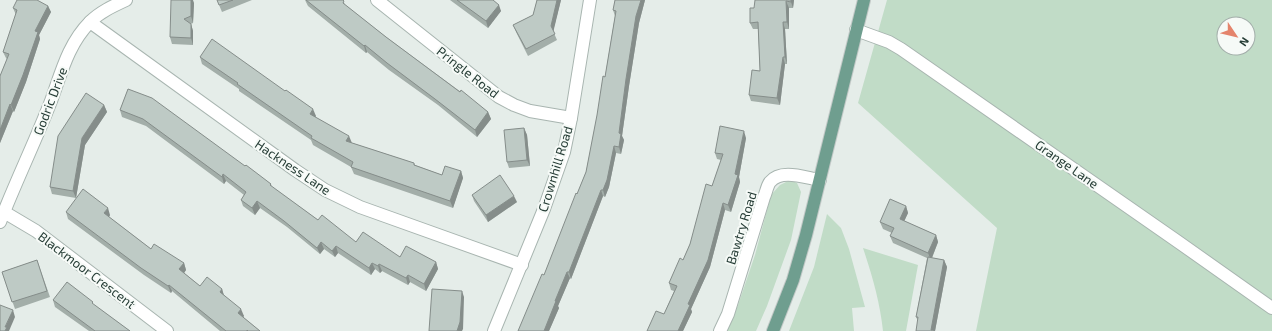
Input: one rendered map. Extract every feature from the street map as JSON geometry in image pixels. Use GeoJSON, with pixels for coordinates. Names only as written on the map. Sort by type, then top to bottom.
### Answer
{"type":"FeatureCollection","features":[{"type":"Feature","properties":{"kind":"main road"},"geometry":{"type":"LineString","coordinates":[[773,331],[793,280],[820,180],[864,0]]}},
{"type":"Feature","properties":{"kind":"street","name":"Godric Drive"},"geometry":{"type":"LineString","coordinates":[[2,217],[51,101],[66,59],[77,38],[90,22],[106,10],[126,0]]}},
{"type":"Feature","properties":{"kind":"street","name":"Pringle Road"},"geometry":{"type":"LineString","coordinates":[[377,0],[499,97],[530,112],[571,118]]}},
{"type":"Feature","properties":{"kind":"street","name":"Crownhill Road"},"geometry":{"type":"LineString","coordinates":[[494,331],[522,266],[564,152],[590,0]]}},
{"type":"Feature","properties":{"kind":"street","name":"Hackness Lane"},"geometry":{"type":"LineString","coordinates":[[90,22],[325,190],[360,206],[522,266]]}},
{"type":"Feature","properties":{"kind":"street","name":"Grange Lane"},"geometry":{"type":"LineString","coordinates":[[856,30],[889,42],[901,49],[1171,236],[1272,308]]}},
{"type":"Feature","properties":{"kind":"street","name":"Bawtry Road"},"geometry":{"type":"LineString","coordinates":[[720,331],[728,314],[770,182],[780,175],[794,175],[820,180]]}},
{"type":"Feature","properties":{"kind":"street","name":"Blackmoor Crescent"},"geometry":{"type":"LineString","coordinates":[[2,217],[36,231],[167,331]]}},
{"type":"Feature","properties":{"kind":"green space"},"geometry":{"type":"Polygon","coordinates":[[[887,0],[1272,0],[1272,331],[976,331],[997,228],[858,103],[887,0]]]}},
{"type":"Feature","properties":{"kind":"green space"},"geometry":{"type":"Polygon","coordinates":[[[790,180],[797,183],[801,192],[791,240],[767,306],[756,331],[727,331],[738,305],[755,255],[771,195],[780,185],[790,180]]]}},
{"type":"Feature","properties":{"kind":"green space"},"geometry":{"type":"Polygon","coordinates":[[[827,214],[841,228],[849,249],[865,307],[852,308],[854,331],[789,331],[814,267],[827,214]]]}},
{"type":"Feature","properties":{"kind":"green space"},"geometry":{"type":"Polygon","coordinates":[[[863,248],[918,265],[906,331],[883,331],[880,310],[870,268],[863,248]]]}},
{"type":"Feature","properties":{"kind":"building"},"geometry":{"type":"Polygon","coordinates":[[[17,0],[37,0],[48,6],[35,31],[38,32],[23,75],[0,130],[0,76],[9,54],[3,52],[17,10],[13,8],[17,0]]]}},
{"type":"Feature","properties":{"kind":"building"},"geometry":{"type":"Polygon","coordinates":[[[171,0],[191,0],[191,16],[184,19],[191,24],[191,38],[170,37],[171,0]]]}},
{"type":"Feature","properties":{"kind":"building"},"geometry":{"type":"Polygon","coordinates":[[[217,0],[233,0],[219,5],[217,0]]]}},
{"type":"Feature","properties":{"kind":"building"},"geometry":{"type":"Polygon","coordinates":[[[306,0],[343,0],[343,3],[386,37],[460,92],[461,90],[488,112],[475,130],[306,0]]]}},
{"type":"Feature","properties":{"kind":"building"},"geometry":{"type":"Polygon","coordinates":[[[457,0],[493,0],[499,5],[486,21],[457,0]]]}},
{"type":"Feature","properties":{"kind":"building"},"geometry":{"type":"Polygon","coordinates":[[[537,0],[557,0],[551,26],[555,34],[526,49],[513,25],[533,15],[537,0]]]}},
{"type":"Feature","properties":{"kind":"building"},"geometry":{"type":"Polygon","coordinates":[[[615,0],[641,0],[636,16],[626,79],[619,133],[621,134],[619,147],[614,146],[607,180],[603,190],[601,190],[544,331],[518,331],[542,274],[544,275],[576,193],[577,194],[586,172],[603,76],[605,77],[616,11],[613,10],[615,0]]]}},
{"type":"Feature","properties":{"kind":"building"},"geometry":{"type":"Polygon","coordinates":[[[755,0],[791,0],[791,2],[786,1],[787,22],[783,22],[785,57],[783,57],[777,98],[749,95],[752,70],[760,71],[758,22],[750,23],[750,8],[754,8],[755,0]]]}},
{"type":"Feature","properties":{"kind":"building"},"geometry":{"type":"Polygon","coordinates":[[[212,39],[313,109],[310,114],[349,136],[346,141],[414,163],[414,165],[442,175],[445,166],[461,171],[450,201],[351,167],[353,162],[311,138],[312,136],[200,57],[212,39]]]}},
{"type":"Feature","properties":{"kind":"building"},"geometry":{"type":"Polygon","coordinates":[[[128,89],[152,98],[245,166],[246,165],[271,184],[270,185],[318,220],[322,215],[356,242],[363,232],[400,257],[406,246],[436,262],[424,284],[408,275],[406,278],[379,264],[378,266],[372,263],[369,268],[336,246],[332,251],[321,242],[317,248],[257,201],[252,208],[241,200],[246,192],[223,174],[222,177],[143,119],[120,110],[128,89]]]}},
{"type":"Feature","properties":{"kind":"building"},"geometry":{"type":"Polygon","coordinates":[[[86,93],[104,105],[82,138],[73,191],[50,187],[58,136],[86,93]]]}},
{"type":"Feature","properties":{"kind":"building"},"geometry":{"type":"Polygon","coordinates":[[[720,126],[744,131],[735,174],[738,175],[728,205],[723,203],[708,260],[688,304],[690,305],[678,331],[647,331],[656,311],[664,314],[677,286],[669,283],[680,258],[683,260],[690,244],[706,184],[712,186],[723,154],[715,153],[720,126]]]}},
{"type":"Feature","properties":{"kind":"building"},"geometry":{"type":"Polygon","coordinates":[[[524,128],[527,160],[507,162],[504,130],[524,128]]]}},
{"type":"Feature","properties":{"kind":"building"},"geometry":{"type":"Polygon","coordinates":[[[500,175],[514,196],[486,215],[472,195],[500,175]]]}},
{"type":"Feature","properties":{"kind":"building"},"geometry":{"type":"Polygon","coordinates":[[[83,189],[108,208],[104,213],[151,249],[154,244],[184,263],[179,269],[200,286],[207,277],[222,289],[220,292],[241,309],[238,313],[260,331],[226,331],[169,285],[168,286],[141,268],[66,212],[83,189]]]}},
{"type":"Feature","properties":{"kind":"building"},"geometry":{"type":"Polygon","coordinates":[[[890,199],[906,206],[900,219],[936,235],[928,253],[890,236],[894,228],[880,222],[890,199]]]}},
{"type":"Feature","properties":{"kind":"building"},"geometry":{"type":"Polygon","coordinates":[[[928,257],[944,260],[931,330],[934,331],[916,331],[918,317],[916,317],[928,257]]]}},
{"type":"Feature","properties":{"kind":"building"},"geometry":{"type":"Polygon","coordinates":[[[37,260],[47,291],[12,302],[2,272],[37,260]]]}},
{"type":"Feature","properties":{"kind":"building"},"geometry":{"type":"Polygon","coordinates":[[[67,282],[93,302],[92,303],[130,331],[95,331],[53,300],[67,282]]]}},
{"type":"Feature","properties":{"kind":"building"},"geometry":{"type":"Polygon","coordinates":[[[432,289],[462,291],[460,322],[457,331],[429,331],[432,289]]]}},
{"type":"Feature","properties":{"kind":"building"},"geometry":{"type":"Polygon","coordinates":[[[0,305],[13,310],[5,327],[7,327],[5,331],[0,331],[0,305]]]}}]}
